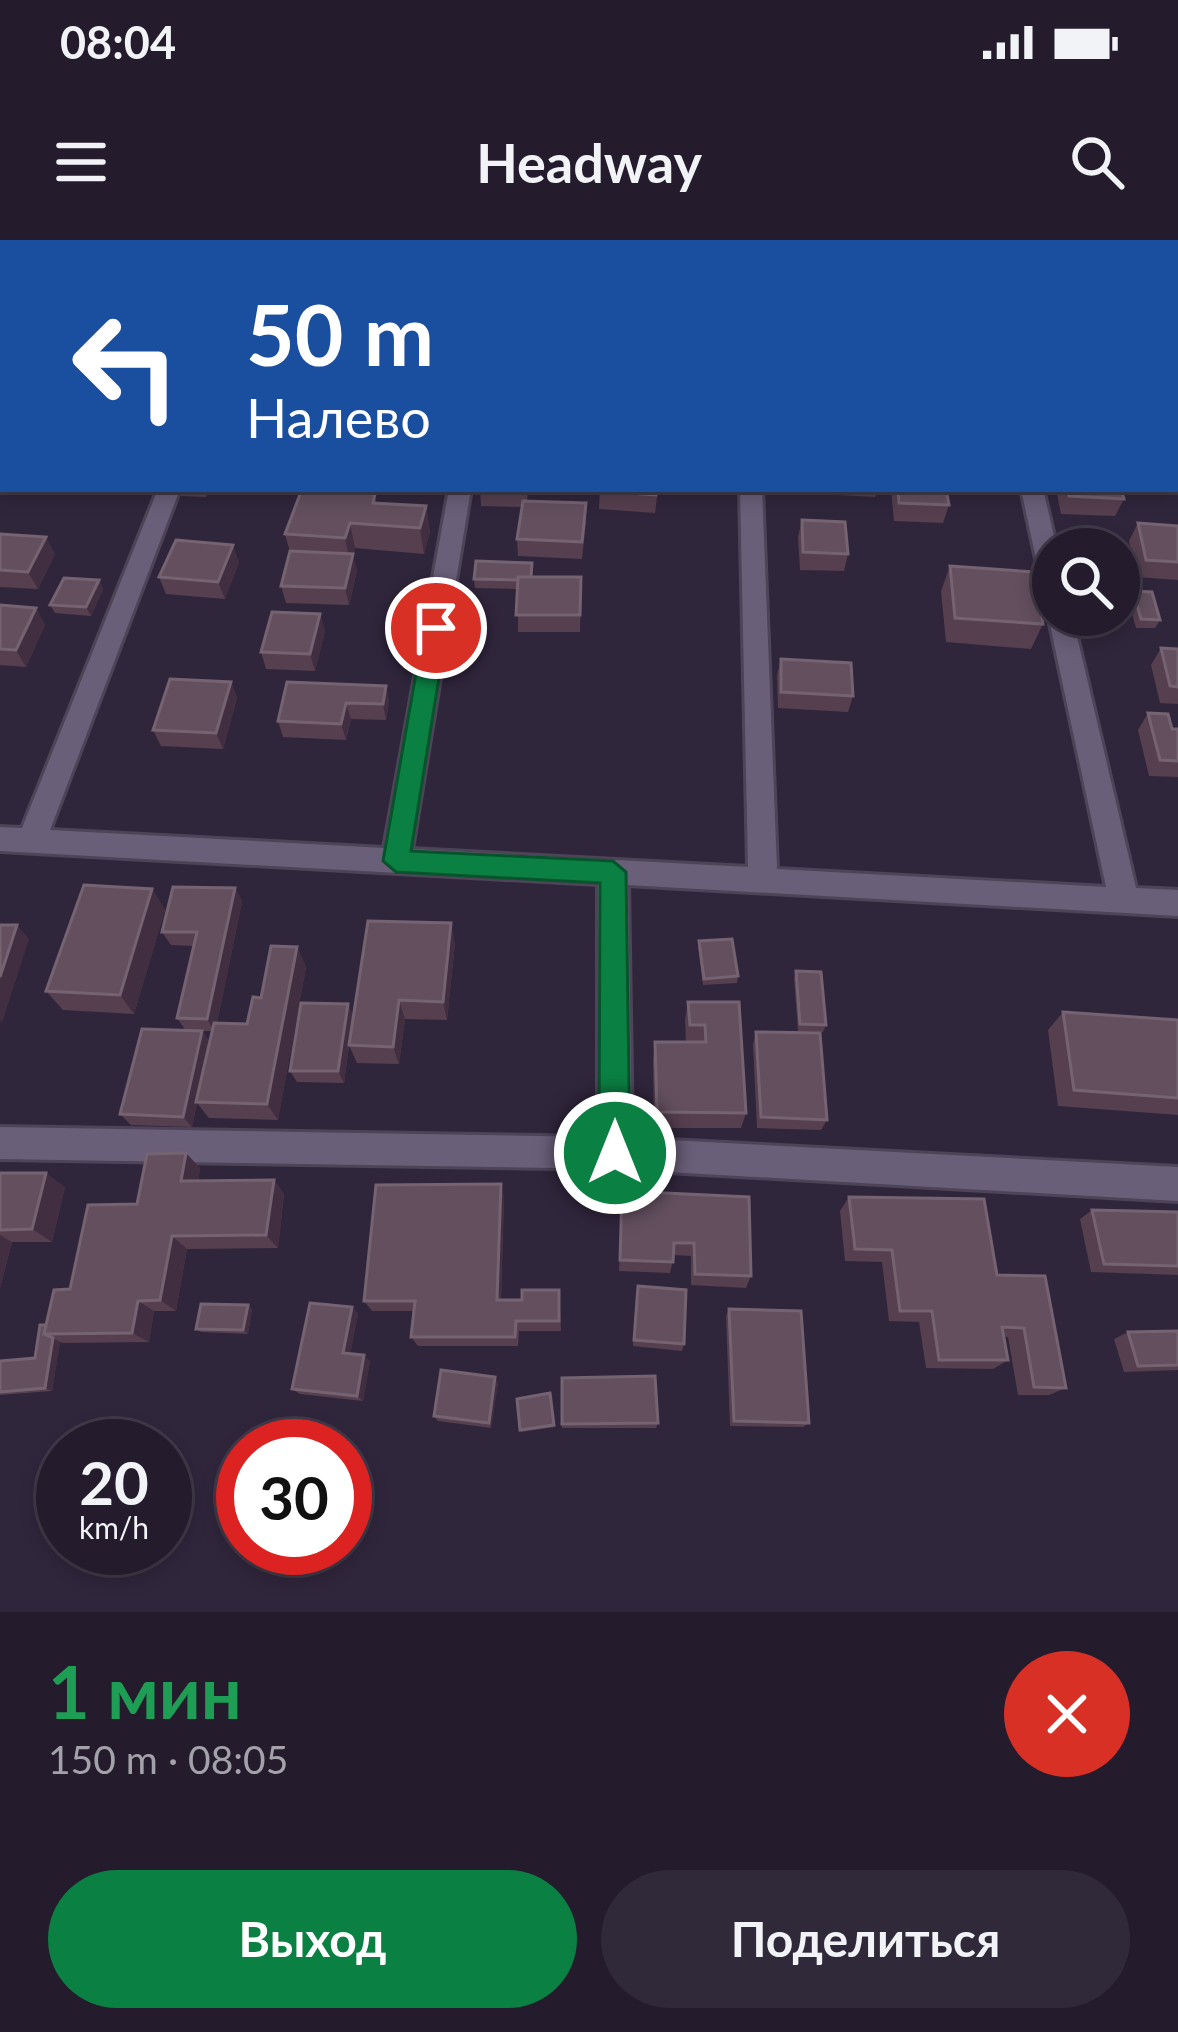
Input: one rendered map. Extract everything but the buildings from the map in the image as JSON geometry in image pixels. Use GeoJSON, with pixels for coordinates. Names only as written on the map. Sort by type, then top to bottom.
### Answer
{"type":"FeatureCollection","features":[{"type":"Feature","properties":{"kind":"street"},"geometry":{"type":"LineString","coordinates":[[169,492],[15,840],[1178,903]]}},
{"type":"Feature","properties":{"kind":"street"},"geometry":{"type":"LineString","coordinates":[[396,861],[459,492]]}},
{"type":"Feature","properties":{"kind":"street"},"geometry":{"type":"LineString","coordinates":[[751,492],[763,881]]}},
{"type":"Feature","properties":{"kind":"street"},"geometry":{"type":"LineString","coordinates":[[1033,492],[1041,528]]}},
{"type":"Feature","properties":{"kind":"street"},"geometry":{"type":"LineString","coordinates":[[1065,636],[1124,900]]}},
{"type":"Feature","properties":{"kind":"street"},"geometry":{"type":"LineString","coordinates":[[613,872],[615,1153]]}},
{"type":"Feature","properties":{"kind":"street"},"geometry":{"type":"LineString","coordinates":[[0,1143],[615,1153],[1178,1184]]}},
{"type":"Feature","properties":{"kind":"route"},"geometry":{"type":"LineString","coordinates":[[436,628],[396,861],[613,872],[615,1153]]}}]}
